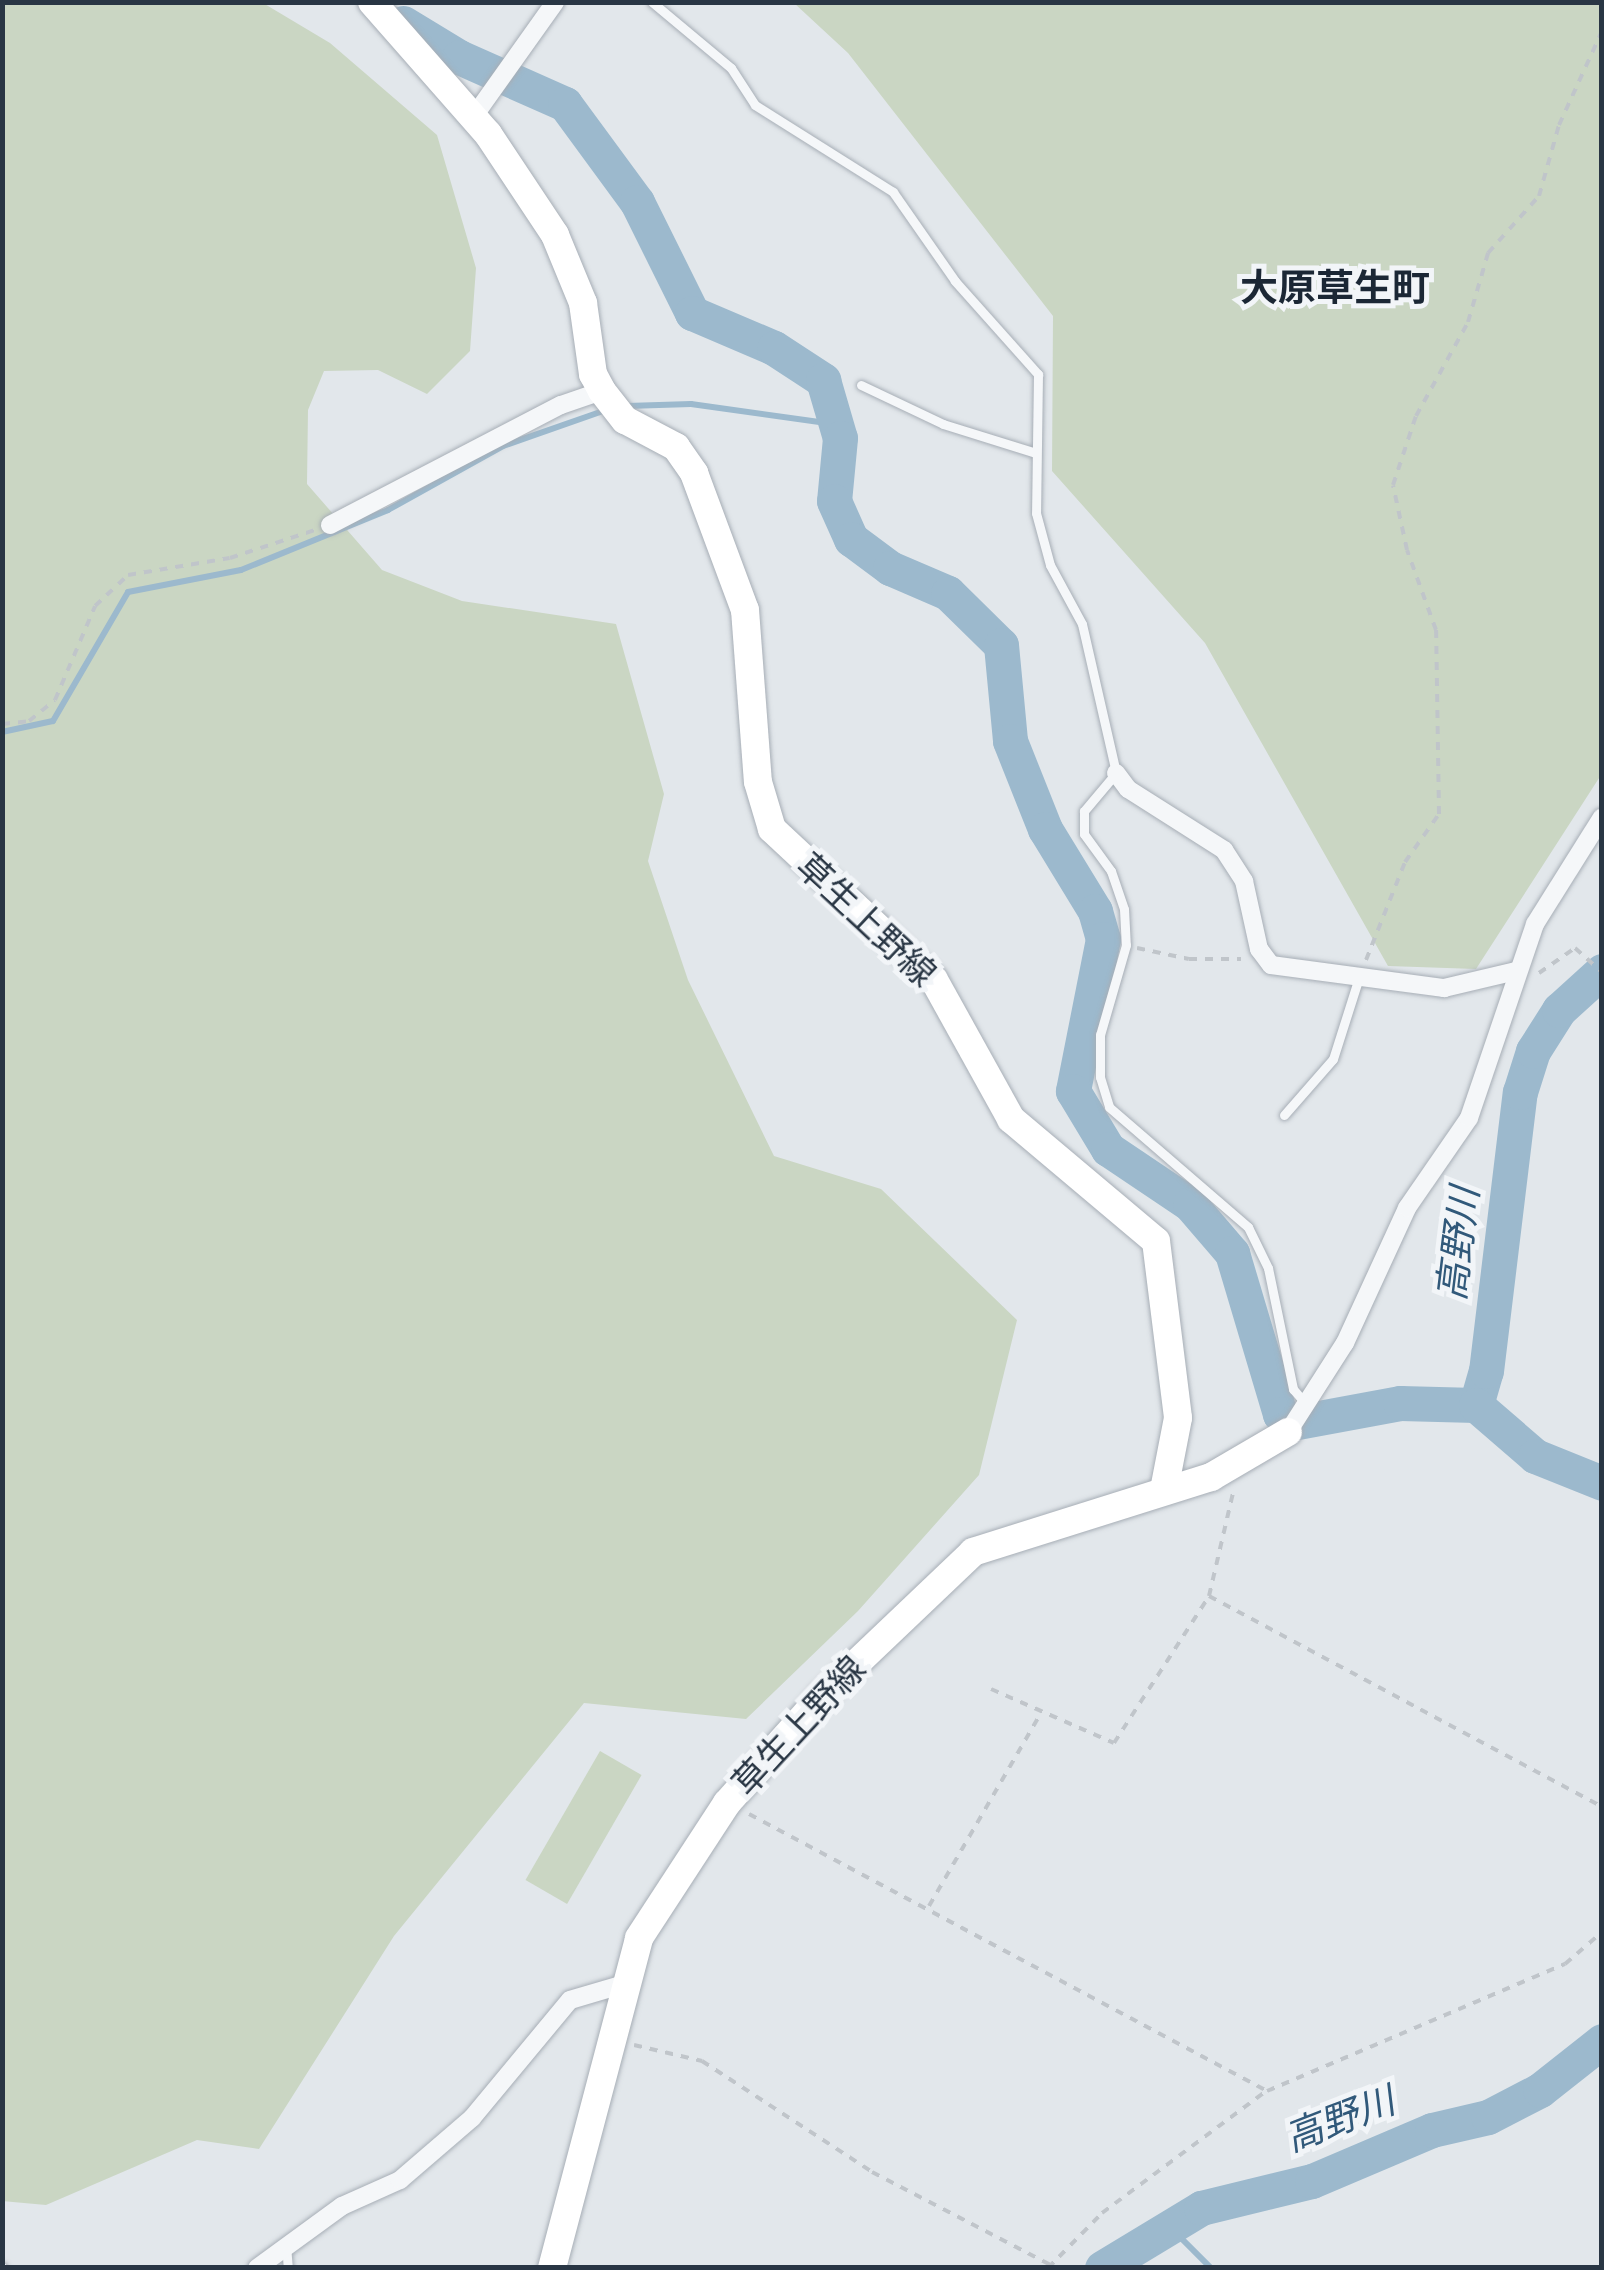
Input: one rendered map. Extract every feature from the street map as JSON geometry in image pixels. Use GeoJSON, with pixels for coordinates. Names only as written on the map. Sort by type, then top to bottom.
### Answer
{"type":"FeatureCollection","features":[{"type":"Feature","properties":{"kind":"main road"},"geometry":{"type":"LineString","coordinates":[[372,2],[472,119],[571,268],[602,392]]}},
{"type":"Feature","properties":{"kind":"main road","name":"草生上野線"},"geometry":{"type":"LineString","coordinates":[[552,2268],[624,1984],[664,1892],[727,1803],[821,1697],[973,1552],[1164,1490],[1178,1418],[1156,1241],[1011,1119],[934,980],[772,829],[758,782],[746,610],[694,472],[676,448],[625,420],[602,392]]}},
{"type":"Feature","properties":{"kind":"main road"},"geometry":{"type":"LineString","coordinates":[[1164,1490],[1242,1462],[1288,1432]]}},
{"type":"Feature","properties":{"kind":"street"},"geometry":{"type":"LineString","coordinates":[[472,119],[555,2]]}},
{"type":"Feature","properties":{"kind":"street"},"geometry":{"type":"LineString","coordinates":[[330,525],[561,405],[602,392]]}},
{"type":"Feature","properties":{"kind":"street"},"geometry":{"type":"LineString","coordinates":[[1116,774],[1128,789],[1224,850],[1244,881],[1266,958],[1294,970],[1444,988],[1516,971]]}},
{"type":"Feature","properties":{"kind":"street"},"geometry":{"type":"LineString","coordinates":[[1288,1432],[1346,1343],[1407,1208],[1469,1118],[1535,924],[1602,816]]}},
{"type":"Feature","properties":{"kind":"street"},"geometry":{"type":"LineString","coordinates":[[257,2268],[342,2206],[400,2180],[472,2118],[570,2000],[624,1984]]}},
{"type":"Feature","properties":{"kind":"lane"},"geometry":{"type":"LineString","coordinates":[[652,2],[731,68],[755,105],[893,192],[955,281],[1038,374],[1036,513],[1050,565],[1082,624],[1116,774],[1084,811],[1084,834],[1111,872],[1124,908],[1126,945],[1100,1035],[1100,1076],[1109,1107],[1248,1227],[1268,1268],[1294,1389],[1308,1406]]}},
{"type":"Feature","properties":{"kind":"lane"},"geometry":{"type":"LineString","coordinates":[[861,386],[942,424],[1036,453]]}},
{"type":"Feature","properties":{"kind":"lane"},"geometry":{"type":"LineString","coordinates":[[1284,1114],[1332,1059],[1359,977]]}},
{"type":"Feature","properties":{"kind":"lane"},"geometry":{"type":"LineString","coordinates":[[286,2246],[288,2268]]}},
{"type":"Feature","properties":{"kind":"path"},"geometry":{"type":"LineString","coordinates":[[1359,977],[1405,862],[1439,814],[1436,630],[1393,484],[1416,416],[1468,322],[1488,253],[1539,196],[1559,125],[1602,31]]}},
{"type":"Feature","properties":{"kind":"path"},"geometry":{"type":"LineString","coordinates":[[2,724],[29,721],[56,700],[95,606],[128,575],[230,558],[330,525]]}},
{"type":"Feature","properties":{"kind":"path"},"geometry":{"type":"LineString","coordinates":[[1126,945],[1190,959],[1266,958]]}},
{"type":"Feature","properties":{"kind":"path"},"geometry":{"type":"LineString","coordinates":[[1516,971],[1539,973],[1575,948],[1586,952],[1602,972]]}},
{"type":"Feature","properties":{"kind":"path"},"geometry":{"type":"LineString","coordinates":[[991,1689],[1040,1716],[1114,1743],[1209,1596],[1242,1462]]}},
{"type":"Feature","properties":{"kind":"path"},"geometry":{"type":"LineString","coordinates":[[1209,1596],[1602,1807]]}},
{"type":"Feature","properties":{"kind":"path"},"geometry":{"type":"LineString","coordinates":[[930,1906],[1040,1716]]}},
{"type":"Feature","properties":{"kind":"path"},"geometry":{"type":"LineString","coordinates":[[727,1803],[930,1906],[1267,2090]]}},
{"type":"Feature","properties":{"kind":"path"},"geometry":{"type":"LineString","coordinates":[[615,2025],[638,2049],[702,2061],[872,2172],[1050,2266],[1102,2213],[1267,2090],[1565,1964],[1602,1932]]}},
{"type":"Feature","properties":{"kind":"green space"},"geometry":{"type":"Polygon","coordinates":[[[2,3],[263,3],[330,43],[437,135],[476,268],[470,351],[427,394],[378,370],[324,371],[308,410],[307,484],[382,570],[462,601],[616,624],[664,794],[648,861],[688,980],[774,1156],[881,1189],[1017,1320],[979,1475],[858,1611],[746,1719],[584,1703],[394,1936],[259,2149],[197,2140],[46,2205],[2,2201],[2,3]]]}},
{"type":"Feature","properties":{"kind":"green space"},"geometry":{"type":"Polygon","coordinates":[[[794,3],[1601,3],[1601,775],[1476,969],[1388,966],[1205,643],[1052,471],[1053,316],[848,53],[794,3]]]}},
{"type":"Feature","properties":{"kind":"green space"},"geometry":{"type":"Polygon","coordinates":[[[600,1751],[642,1775],[567,1904],[526,1880],[600,1751]]]}},
{"type":"Feature","properties":{"kind":"waterway"},"geometry":{"type":"LineString","coordinates":[[403,23],[459,57],[565,104],[637,202],[692,313],[774,348],[823,380],[840,438],[834,501],[851,539],[890,568],[948,593],[1001,645],[1010,741],[1045,829],[1095,911],[1103,939],[1073,1091],[1108,1149],[1190,1204],[1232,1253],[1280,1414],[1292,1423],[1400,1403],[1476,1405]]}},
{"type":"Feature","properties":{"kind":"waterway"},"geometry":{"type":"LineString","coordinates":[[627,406],[691,404],[834,424]]}},
{"type":"Feature","properties":{"kind":"waterway"},"geometry":{"type":"LineString","coordinates":[[2,732],[53,721],[128,592],[241,570],[388,510],[503,446],[603,411]]}},
{"type":"Feature","properties":{"kind":"waterway","name":"高野川"},"geometry":{"type":"LineString","coordinates":[[1476,1405],[1486,1371],[1520,1092],[1533,1051],[1559,1010],[1602,971]]}},
{"type":"Feature","properties":{"kind":"waterway","name":"高野川"},"geometry":{"type":"LineString","coordinates":[[1476,1405],[1535,1456],[1602,1483]]}},
{"type":"Feature","properties":{"kind":"waterway","name":"高野川"},"geometry":{"type":"LineString","coordinates":[[1102,2268],[1201,2208],[1312,2181],[1432,2130],[1488,2117],[1540,2090],[1602,2041]]}},
{"type":"Feature","properties":{"kind":"waterway"},"geometry":{"type":"LineString","coordinates":[[1167,2224],[1211,2268]]}},
{"type":"Feature","properties":{"kind":"district","name":"大原草生町"},"geometry":{"type":"Point","coordinates":[1335,289]}}]}
